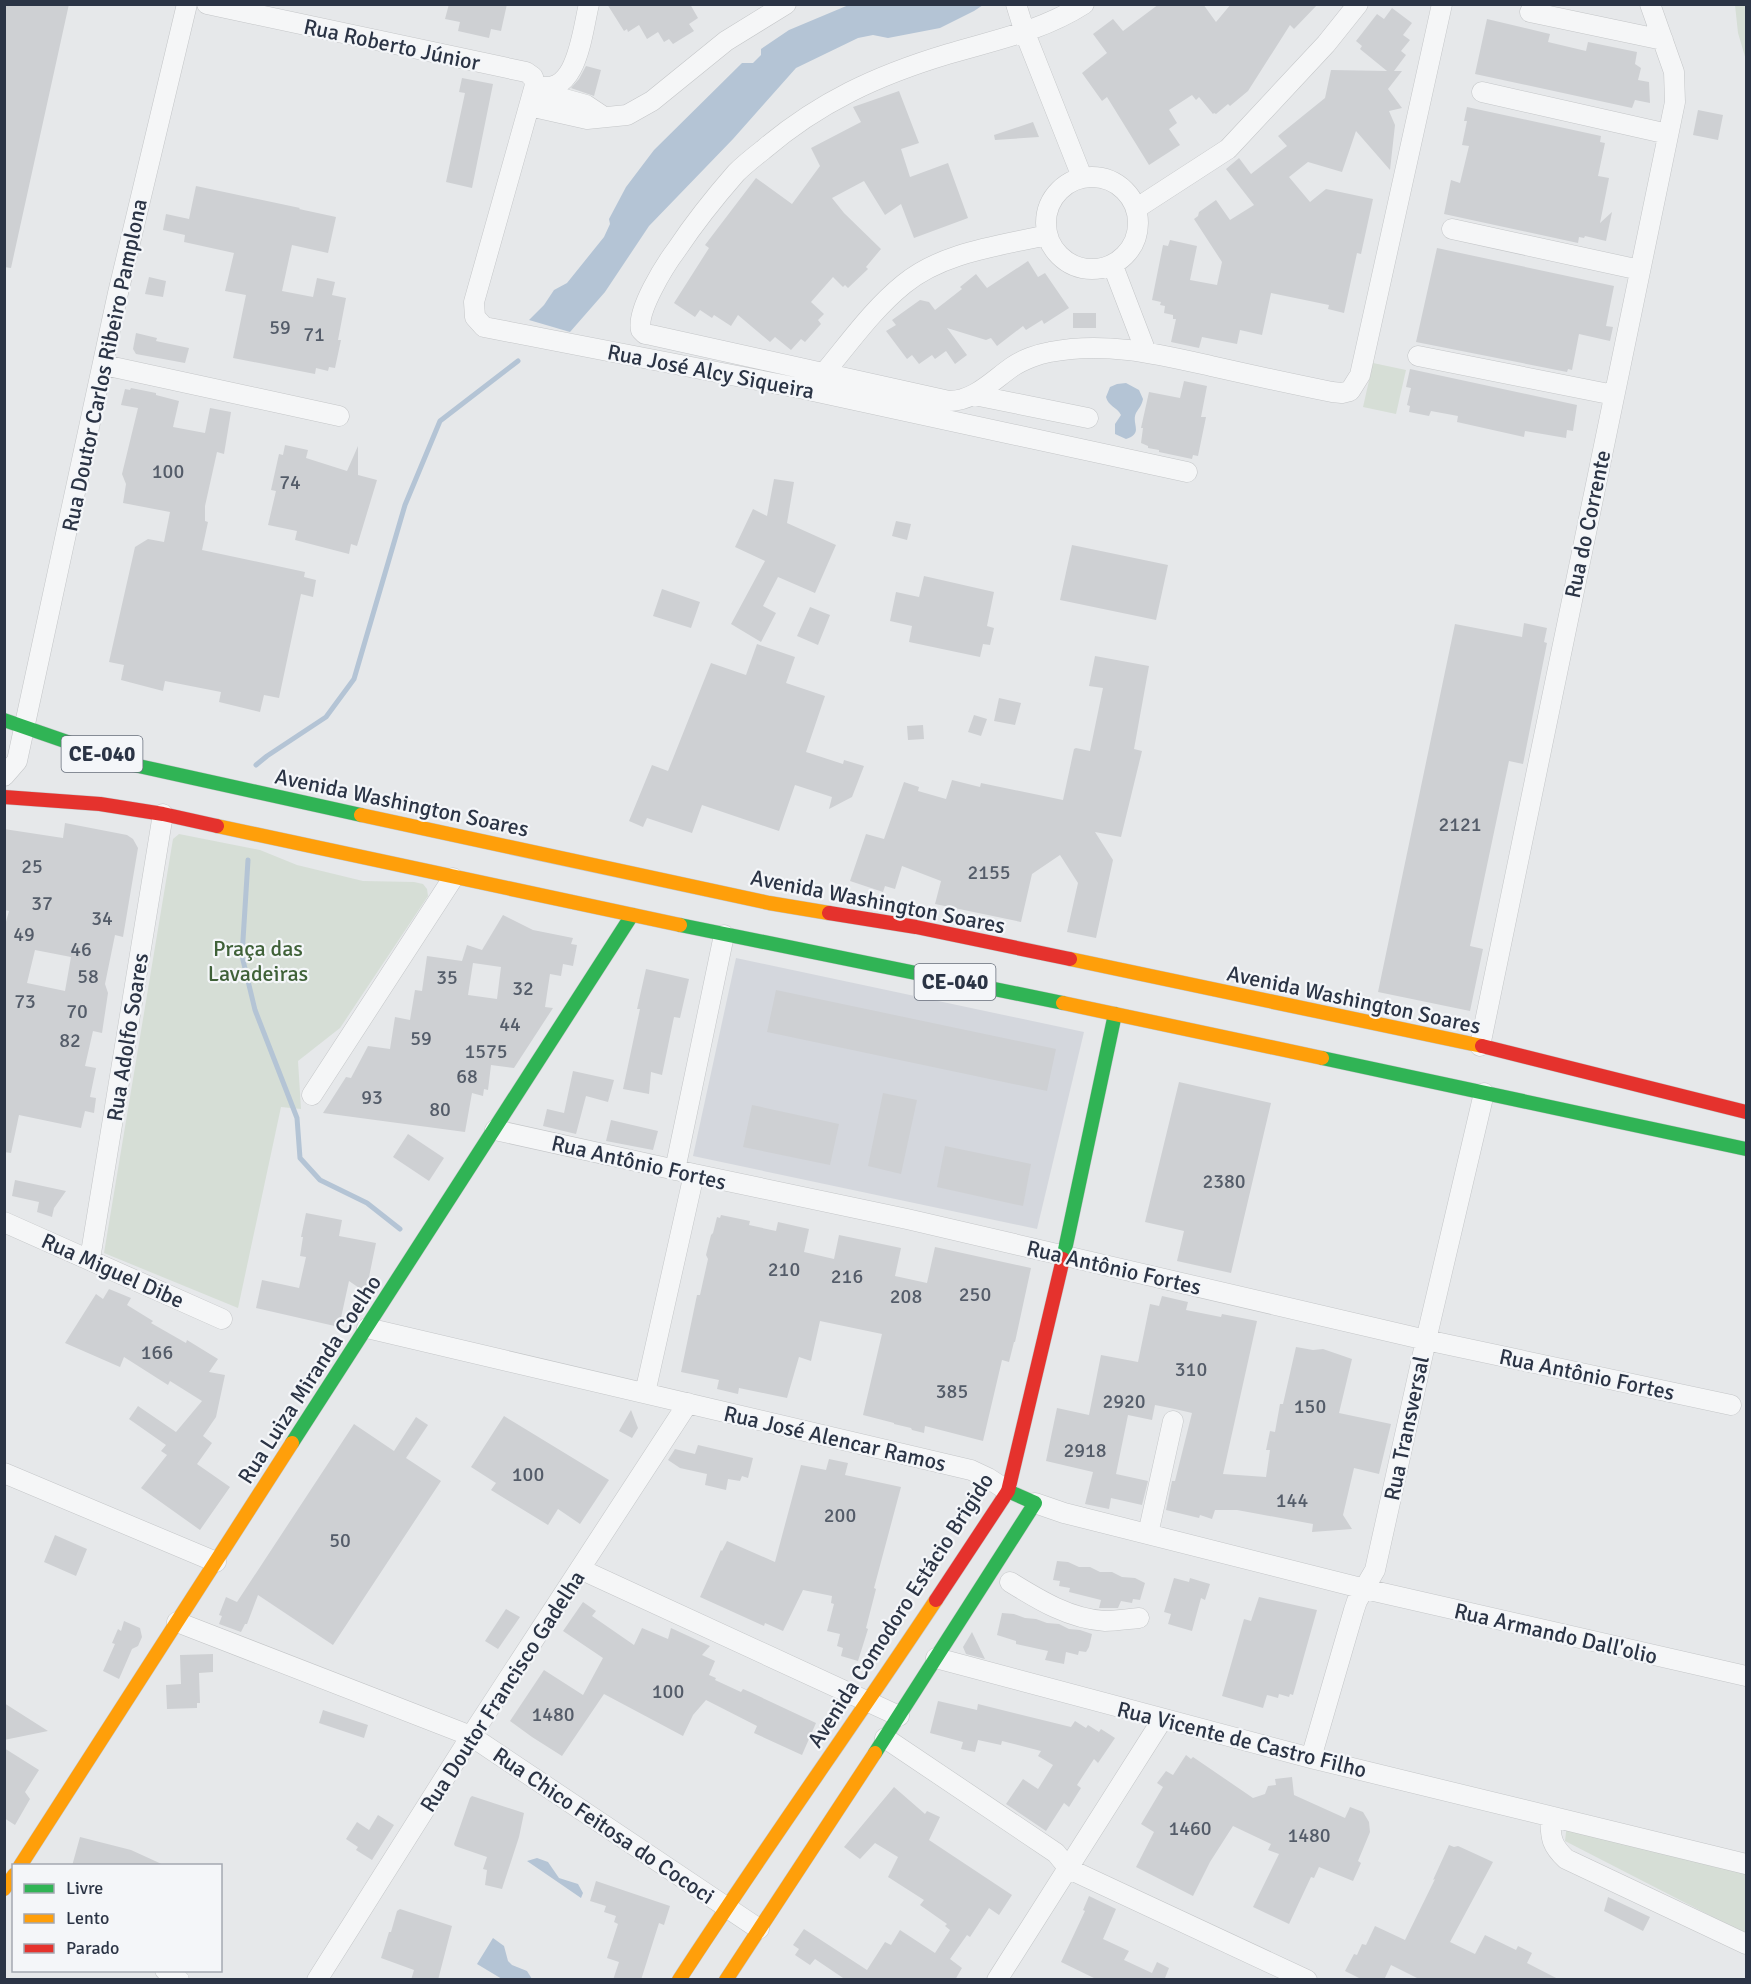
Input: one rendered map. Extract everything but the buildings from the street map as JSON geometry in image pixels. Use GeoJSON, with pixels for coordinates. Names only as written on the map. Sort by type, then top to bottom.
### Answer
{"type":"FeatureCollection","features":[{"type":"Feature","properties":{"kind":"main road","name":"Avenida Washington Soares"},"geometry":{"type":"LineString","coordinates":[[4,720],[134,765],[232,788],[769,903],[916,927],[1480,1046],[1746,1112]]}},
{"type":"Feature","properties":{"kind":"main road","name":"CE-040"},"geometry":{"type":"LineString","coordinates":[[4,797],[100,804],[163,814],[453,878],[1115,1014],[1746,1149]]}},
{"type":"Feature","properties":{"kind":"main road","name":"Rua Luiza Miranda Coelho"},"geometry":{"type":"LineString","coordinates":[[21,1864],[632,915]]}},
{"type":"Feature","properties":{"kind":"main road","name":"Avenida Comodoro Estácio Brigido"},"geometry":{"type":"LineString","coordinates":[[679,1980],[1008,1491],[1064,1255],[1115,1014]]}},
{"type":"Feature","properties":{"kind":"main road","name":"Rua José Alencar Ramos"},"geometry":{"type":"LineString","coordinates":[[1008,1491],[1035,1503]]}},
{"type":"Feature","properties":{"kind":"main road"},"geometry":{"type":"LineString","coordinates":[[726,1980],[936,1658],[1002,1576],[1035,1503]]}},
{"type":"Feature","properties":{"kind":"street","name":"Rua Doutor Carlos Ribeiro Pamplona"},"geometry":{"type":"LineString","coordinates":[[4,776],[17,761],[118,293],[187,4]]}},
{"type":"Feature","properties":{"kind":"street","name":"Rua Roberto Júnior"},"geometry":{"type":"LineString","coordinates":[[207,4],[525,72],[533,77],[533,94]]}},
{"type":"Feature","properties":{"kind":"street"},"geometry":{"type":"LineString","coordinates":[[533,94],[543,88],[559,85],[571,72],[589,4]]}},
{"type":"Feature","properties":{"kind":"street"},"geometry":{"type":"LineString","coordinates":[[533,94],[587,119],[627,115],[652,101],[726,41],[786,4]]}},
{"type":"Feature","properties":{"kind":"street"},"geometry":{"type":"LineString","coordinates":[[1016,4],[1025,33],[1082,177]]}},
{"type":"Feature","properties":{"kind":"street"},"geometry":{"type":"LineString","coordinates":[[1084,4],[1025,33],[947,54],[888,74],[838,97],[781,134],[737,172],[695,223],[669,261],[641,316],[641,330],[645,334],[949,401],[961,401],[974,395],[1015,366],[1043,353],[1073,347],[1104,347],[1146,352],[1332,392],[1350,391],[1355,385],[1363,364],[1442,4]]}},
{"type":"Feature","properties":{"kind":"street"},"geometry":{"type":"LineString","coordinates":[[1137,208],[1228,149],[1326,44],[1358,4]]}},
{"type":"Feature","properties":{"kind":"street","name":"Rua do Corrente"},"geometry":{"type":"LineString","coordinates":[[1480,1046],[1675,102],[1674,72],[1650,4]]}},
{"type":"Feature","properties":{"kind":"street"},"geometry":{"type":"LineString","coordinates":[[1530,12],[1664,40]]}},
{"type":"Feature","properties":{"kind":"street"},"geometry":{"type":"LineString","coordinates":[[1482,92],[1668,134]]}},
{"type":"Feature","properties":{"kind":"street","name":"Rua José Alcy Siqueira"},"geometry":{"type":"LineString","coordinates":[[533,94],[474,302],[475,317],[484,327],[799,388],[1187,472]]}},
{"type":"Feature","properties":{"kind":"street"},"geometry":{"type":"LineString","coordinates":[[1099,176],[1115,182],[1128,193],[1137,208],[1139,225],[1135,242],[1125,257],[1113,266],[1091,270],[1071,265],[1056,253],[1047,235],[1046,216],[1052,198],[1065,185],[1082,177],[1099,176]]}},
{"type":"Feature","properties":{"kind":"street"},"geometry":{"type":"LineString","coordinates":[[1452,229],[1640,270]]}},
{"type":"Feature","properties":{"kind":"street"},"geometry":{"type":"LineString","coordinates":[[824,373],[878,308],[906,282],[939,263],[969,253],[1047,235]]}},
{"type":"Feature","properties":{"kind":"street"},"geometry":{"type":"LineString","coordinates":[[1113,266],[1146,352]]}},
{"type":"Feature","properties":{"kind":"street"},"geometry":{"type":"LineString","coordinates":[[1418,356],[1614,395]]}},
{"type":"Feature","properties":{"kind":"street"},"geometry":{"type":"LineString","coordinates":[[104,365],[339,416]]}},
{"type":"Feature","properties":{"kind":"street"},"geometry":{"type":"LineString","coordinates":[[974,395],[1088,418]]}},
{"type":"Feature","properties":{"kind":"street","name":"Rua Adolfo Soares"},"geometry":{"type":"LineString","coordinates":[[90,1259],[163,814]]}},
{"type":"Feature","properties":{"kind":"street"},"geometry":{"type":"LineString","coordinates":[[312,1095],[453,878]]}},
{"type":"Feature","properties":{"kind":"street"},"geometry":{"type":"LineString","coordinates":[[645,1393],[724,935]]}},
{"type":"Feature","properties":{"kind":"street","name":"Rua Transversal"},"geometry":{"type":"LineString","coordinates":[[1311,1758],[1354,1610],[1375,1570],[1484,1093]]}},
{"type":"Feature","properties":{"kind":"street","name":"Rua Antônio Fortes"},"geometry":{"type":"LineString","coordinates":[[495,1130],[907,1219],[1426,1340],[1731,1405]]}},
{"type":"Feature","properties":{"kind":"street","name":"Rua Miguel Dibe"},"geometry":{"type":"LineString","coordinates":[[4,1222],[222,1319]]}},
{"type":"Feature","properties":{"kind":"street","name":"Rua José Alencar Ramos"},"geometry":{"type":"LineString","coordinates":[[367,1328],[970,1470],[1008,1491]]}},
{"type":"Feature","properties":{"kind":"street","name":"Rua Doutor Francisco Gadelha"},"geometry":{"type":"LineString","coordinates":[[317,1980],[471,1736],[688,1403]]}},
{"type":"Feature","properties":{"kind":"street"},"geometry":{"type":"LineString","coordinates":[[1148,1534],[1173,1421]]}},
{"type":"Feature","properties":{"kind":"street"},"geometry":{"type":"LineString","coordinates":[[4,1473],[216,1562]]}},
{"type":"Feature","properties":{"kind":"street","name":"Rua José Alencar Ramos"},"geometry":{"type":"LineString","coordinates":[[1035,1503],[1365,1589]]}},
{"type":"Feature","properties":{"kind":"street"},"geometry":{"type":"LineString","coordinates":[[580,1569],[899,1716]]}},
{"type":"Feature","properties":{"kind":"street"},"geometry":{"type":"LineString","coordinates":[[1002,1576],[1042,1602],[1082,1617],[1106,1621],[1138,1618]]}},
{"type":"Feature","properties":{"kind":"street","name":"Rua Armando Dall'olio"},"geometry":{"type":"LineString","coordinates":[[1365,1589],[1746,1676]]}},
{"type":"Feature","properties":{"kind":"street","name":"Rua Chico Feitosa do Cococi"},"geometry":{"type":"LineString","coordinates":[[177,1622],[471,1736],[759,1929]]}},
{"type":"Feature","properties":{"kind":"street","name":"Rua Vicente de Castro Filho"},"geometry":{"type":"LineString","coordinates":[[936,1658],[1311,1758],[1746,1864]]}},
{"type":"Feature","properties":{"kind":"street"},"geometry":{"type":"LineString","coordinates":[[997,1980],[1162,1720]]}},
{"type":"Feature","properties":{"kind":"street"},"geometry":{"type":"LineString","coordinates":[[885,1738],[1056,1853],[1069,1869],[1307,1980]]}},
{"type":"Feature","properties":{"kind":"street"},"geometry":{"type":"LineString","coordinates":[[1550,1816],[1551,1839],[1556,1850],[1566,1859],[1746,1944]]}},
{"type":"Feature","properties":{"kind":"shaded area"},"geometry":{"type":"Polygon","coordinates":[[[736,958],[1084,1032],[1037,1229],[693,1156],[736,958]]]}},
{"type":"Feature","properties":{"kind":"green space"},"geometry":{"type":"Polygon","coordinates":[[[1735,5],[1746,5],[1746,60],[1738,33],[1735,5]]]}},
{"type":"Feature","properties":{"kind":"green space"},"geometry":{"type":"Polygon","coordinates":[[[1373,363],[1406,370],[1396,414],[1363,407],[1373,363]]]}},
{"type":"Feature","properties":{"kind":"green space","name":"Praça das Lavadeiras"},"geometry":{"type":"Polygon","coordinates":[[[179,834],[260,850],[297,865],[363,881],[423,884],[428,896],[340,1028],[298,1061],[301,1109],[281,1107],[238,1308],[104,1253],[173,839],[179,834]]]}},
{"type":"Feature","properties":{"kind":"green space"},"geometry":{"type":"Polygon","coordinates":[[[1567,1824],[1746,1873],[1746,1934],[1565,1841],[1567,1824]]]}},
{"type":"Feature","properties":{"kind":"water"},"geometry":{"type":"Polygon","coordinates":[[[851,4],[983,5],[940,28],[888,38],[873,35],[858,38],[796,68],[733,139],[649,226],[605,292],[570,332],[529,320],[544,305],[554,290],[567,283],[604,237],[610,224],[609,219],[626,187],[654,150],[742,63],[753,63],[761,55],[761,49],[789,30],[851,4]]]}},
{"type":"Feature","properties":{"kind":"water"},"geometry":{"type":"Polygon","coordinates":[[[1126,383],[1139,390],[1143,399],[1135,417],[1136,431],[1126,439],[1115,434],[1115,424],[1121,415],[1106,397],[1110,387],[1126,383]]]}},
{"type":"Feature","properties":{"kind":"water"},"geometry":{"type":"Polygon","coordinates":[[[537,1858],[548,1862],[559,1878],[578,1884],[583,1893],[581,1898],[527,1861],[537,1858]]]}},
{"type":"Feature","properties":{"kind":"water"},"geometry":{"type":"Polygon","coordinates":[[[493,1938],[504,1946],[508,1961],[527,1971],[532,1979],[502,1979],[477,1964],[493,1938]]]}},
{"type":"Feature","properties":{"kind":"waterway"},"geometry":{"type":"LineString","coordinates":[[256,765],[326,717],[354,679],[405,505],[440,421],[518,361]]}},
{"type":"Feature","properties":{"kind":"waterway"},"geometry":{"type":"LineString","coordinates":[[248,860],[242,956],[255,1010],[297,1118],[300,1158],[320,1180],[367,1203],[400,1229]]}},
{"type":"Feature","properties":{"kind":"traffic: fast"},"geometry":{"type":"LineString","coordinates":[[4,720],[134,765],[361,815]]}},
{"type":"Feature","properties":{"kind":"traffic: fast"},"geometry":{"type":"LineString","coordinates":[[292,1443],[632,915]]}},
{"type":"Feature","properties":{"kind":"traffic: fast"},"geometry":{"type":"LineString","coordinates":[[680,925],[1063,1003]]}},
{"type":"Feature","properties":{"kind":"traffic: fast"},"geometry":{"type":"LineString","coordinates":[[1063,1259],[1115,1014]]}},
{"type":"Feature","properties":{"kind":"traffic: fast"},"geometry":{"type":"LineString","coordinates":[[1322,1058],[1746,1149]]}},
{"type":"Feature","properties":{"kind":"traffic: fast"},"geometry":{"type":"LineString","coordinates":[[875,1753],[1035,1503],[1008,1491]]}},
{"type":"Feature","properties":{"kind":"traffic: slow"},"geometry":{"type":"LineString","coordinates":[[361,815],[769,903],[829,913]]}},
{"type":"Feature","properties":{"kind":"traffic: slow"},"geometry":{"type":"LineString","coordinates":[[217,826],[680,925]]}},
{"type":"Feature","properties":{"kind":"traffic: slow"},"geometry":{"type":"LineString","coordinates":[[1070,959],[1482,1046]]}},
{"type":"Feature","properties":{"kind":"traffic: slow"},"geometry":{"type":"LineString","coordinates":[[1063,1003],[1322,1058]]}},
{"type":"Feature","properties":{"kind":"traffic: slow"},"geometry":{"type":"LineString","coordinates":[[21,1864],[292,1443]]}},
{"type":"Feature","properties":{"kind":"traffic: slow"},"geometry":{"type":"LineString","coordinates":[[679,1980],[936,1600]]}},
{"type":"Feature","properties":{"kind":"traffic: slow"},"geometry":{"type":"LineString","coordinates":[[726,1980],[875,1753]]}},
{"type":"Feature","properties":{"kind":"traffic: slow"},"geometry":{"type":"LineString","coordinates":[[4,1889],[12,1878]]}},
{"type":"Feature","properties":{"kind":"traffic: jam"},"geometry":{"type":"LineString","coordinates":[[4,797],[100,804],[163,814],[217,826]]}},
{"type":"Feature","properties":{"kind":"traffic: jam"},"geometry":{"type":"LineString","coordinates":[[829,913],[916,927],[1070,959]]}},
{"type":"Feature","properties":{"kind":"traffic: jam"},"geometry":{"type":"LineString","coordinates":[[1482,1046],[1746,1112]]}},
{"type":"Feature","properties":{"kind":"traffic: jam"},"geometry":{"type":"LineString","coordinates":[[936,1600],[1008,1491],[1063,1259]]}}]}
